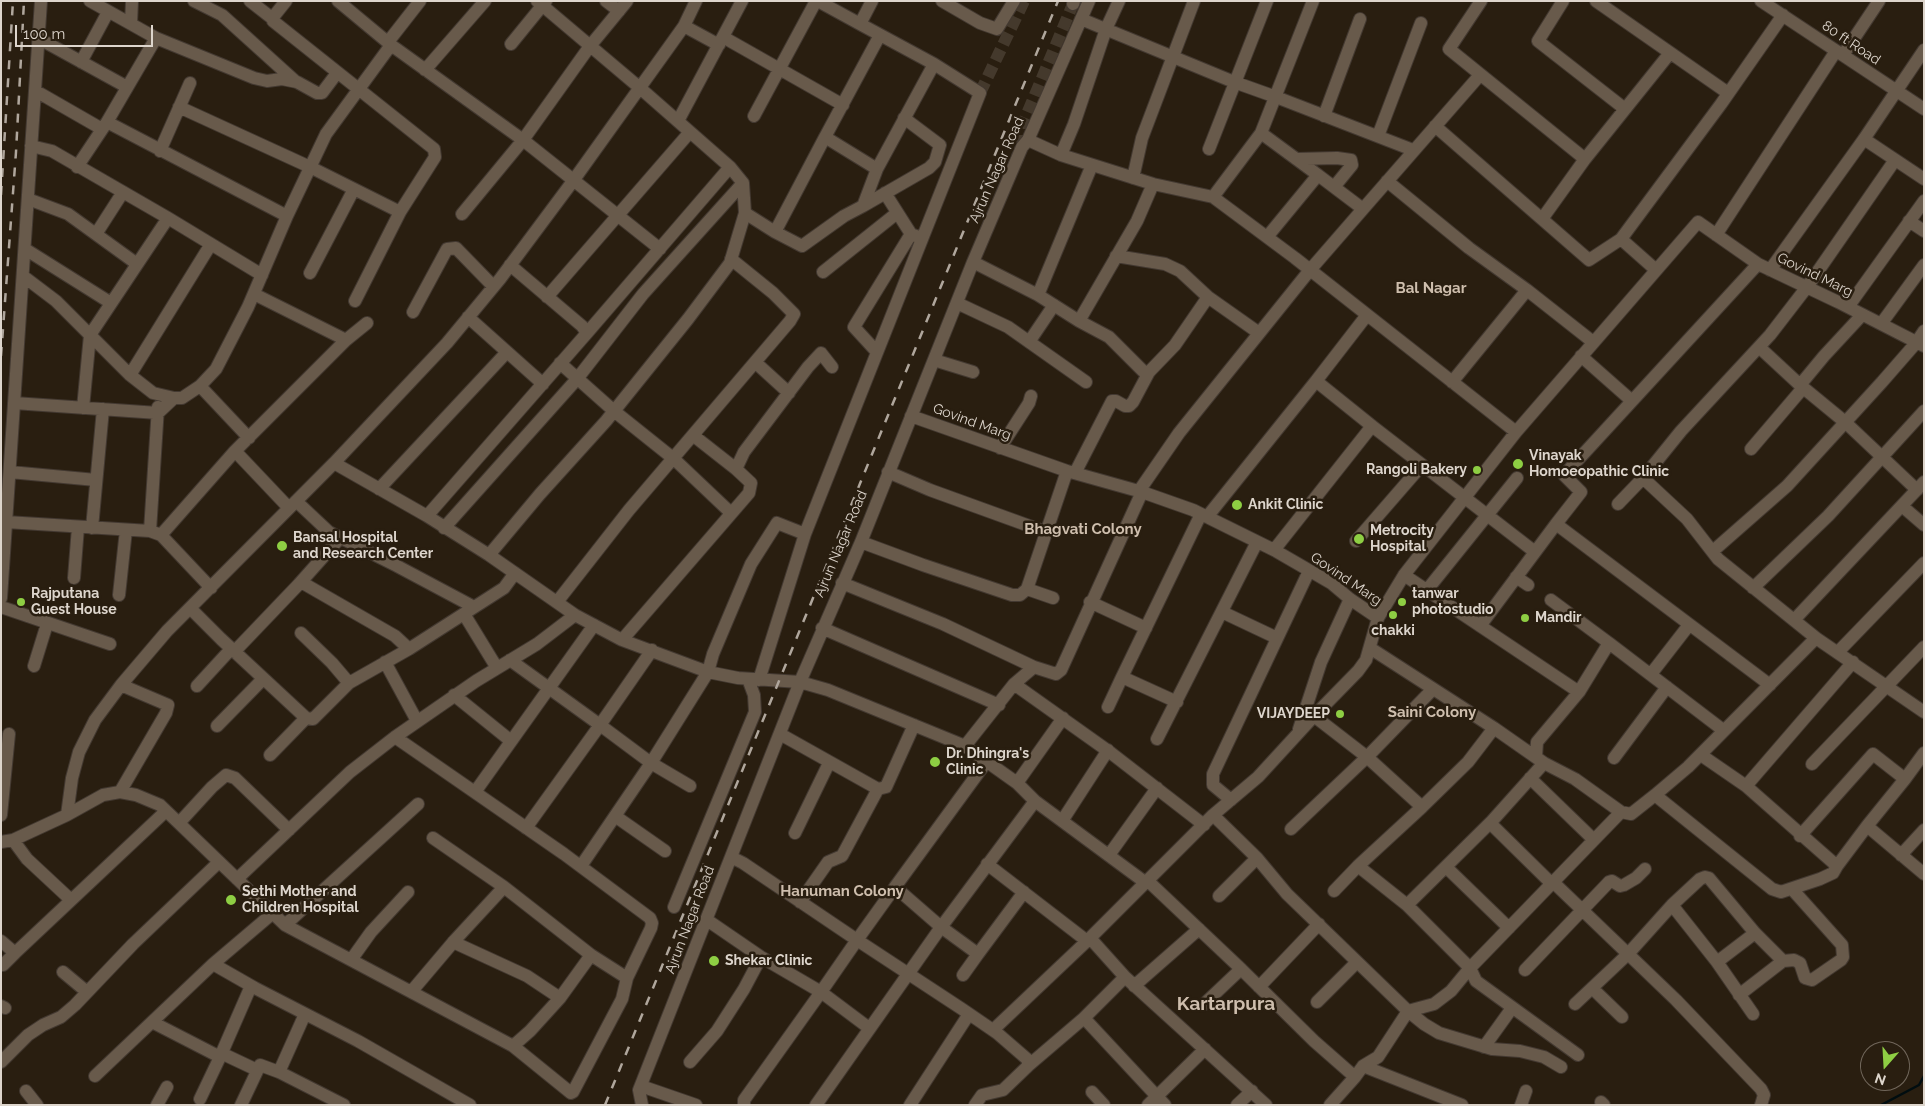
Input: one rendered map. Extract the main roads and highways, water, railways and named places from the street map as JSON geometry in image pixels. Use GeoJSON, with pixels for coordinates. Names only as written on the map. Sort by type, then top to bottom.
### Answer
{"type":"FeatureCollection","features":[{"type":"Feature","properties":{"kind":"waterway"},"geometry":{"type":"LineString","coordinates":[[1881,1105],[1919,1085],[1924,1076]]}},
{"type":"Feature","properties":{"kind":"tunnel"},"geometry":{"type":"LineString","coordinates":[[980,93],[1024,1]]}},
{"type":"Feature","properties":{"kind":"tunnel"},"geometry":{"type":"LineString","coordinates":[[1022,147],[1022,126],[1073,4],[1067,1]]}},
{"type":"Feature","properties":{"kind":"railway"},"geometry":{"type":"LineString","coordinates":[[1,195],[13,1]]}},
{"type":"Feature","properties":{"kind":"railway"},"geometry":{"type":"LineString","coordinates":[[1,356],[16,152],[24,1]]}},
{"type":"Feature","properties":{"kind":"railway"},"geometry":{"type":"LineString","coordinates":[[605,1105],[1058,1]]}},
{"type":"Feature","properties":{"kind":"place","name":"Vinayak Homoeopathic Clinic"},"geometry":{"type":"Point","coordinates":[1518,464]}},
{"type":"Feature","properties":{"kind":"place","name":"Rangoli Bakery"},"geometry":{"type":"Point","coordinates":[1477,470]}},
{"type":"Feature","properties":{"kind":"place","name":"Ankit Clinic"},"geometry":{"type":"Point","coordinates":[1237,505]}},
{"type":"Feature","properties":{"kind":"place","name":"Metrocity Hospital"},"geometry":{"type":"Point","coordinates":[1359,539]}},
{"type":"Feature","properties":{"kind":"place","name":"Bansal Hospital and Research Center"},"geometry":{"type":"Point","coordinates":[282,546]}},
{"type":"Feature","properties":{"kind":"place","name":"Rajputana Guest House"},"geometry":{"type":"Point","coordinates":[21,602]}},
{"type":"Feature","properties":{"kind":"place","name":"tanwar photostudio"},"geometry":{"type":"Point","coordinates":[1402,602]}},
{"type":"Feature","properties":{"kind":"place","name":"chakki"},"geometry":{"type":"Point","coordinates":[1393,615]}},
{"type":"Feature","properties":{"kind":"place","name":"Mandir"},"geometry":{"type":"Point","coordinates":[1525,618]}},
{"type":"Feature","properties":{"kind":"place","name":"VIJAYDEEP"},"geometry":{"type":"Point","coordinates":[1340,714]}},
{"type":"Feature","properties":{"kind":"place","name":"Dr. Dhingra's Clinic"},"geometry":{"type":"Point","coordinates":[935,762]}},
{"type":"Feature","properties":{"kind":"place","name":"Sethi Mother and Children Hospital"},"geometry":{"type":"Point","coordinates":[231,900]}},
{"type":"Feature","properties":{"kind":"place","name":"Shekar Clinic"},"geometry":{"type":"Point","coordinates":[714,961]}},
{"type":"Feature","properties":{"kind":"district","name":"Bal Nagar"},"geometry":{"type":"Point","coordinates":[1431,288]}},
{"type":"Feature","properties":{"kind":"district","name":"Bhagvati Colony"},"geometry":{"type":"Point","coordinates":[1083,529]}},
{"type":"Feature","properties":{"kind":"district","name":"Saini Colony"},"geometry":{"type":"Point","coordinates":[1432,712]}},
{"type":"Feature","properties":{"kind":"district","name":"Hanuman Colony"},"geometry":{"type":"Point","coordinates":[842,891]}},
{"type":"Feature","properties":{"kind":"district","name":"Kartarpura"},"geometry":{"type":"Point","coordinates":[1226,1004]}}]}
